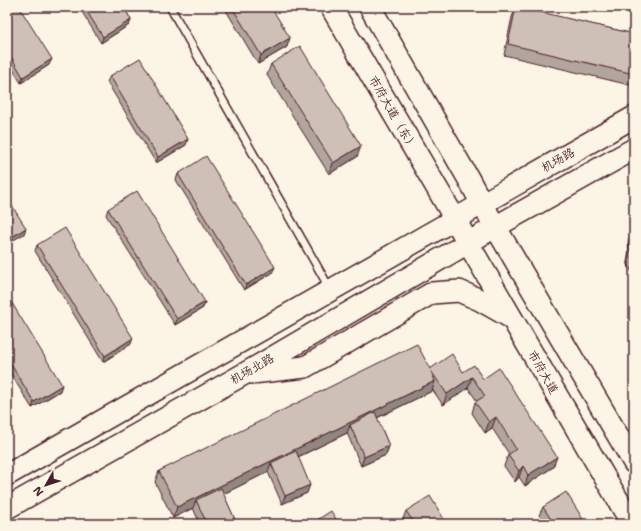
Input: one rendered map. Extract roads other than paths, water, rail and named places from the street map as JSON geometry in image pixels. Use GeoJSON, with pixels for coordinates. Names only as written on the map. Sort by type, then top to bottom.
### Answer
{"type":"FeatureCollection","features":[{"type":"Feature","properties":{"kind":"main road","name":"市府大道（东）"},"geometry":{"type":"LineString","coordinates":[[331,7],[455,219]]}},
{"type":"Feature","properties":{"kind":"main road"},"geometry":{"type":"LineString","coordinates":[[370,7],[495,227],[634,463]]}},
{"type":"Feature","properties":{"kind":"main road","name":"机场路"},"geometry":{"type":"LineString","coordinates":[[482,204],[634,117]]}},
{"type":"Feature","properties":{"kind":"main road"},"geometry":{"type":"LineString","coordinates":[[495,227],[634,149]]}},
{"type":"Feature","properties":{"kind":"main road"},"geometry":{"type":"LineString","coordinates":[[7,475],[482,204]]}},
{"type":"Feature","properties":{"kind":"main road","name":"市府大道"},"geometry":{"type":"LineString","coordinates":[[455,219],[632,524]]}},
{"type":"Feature","properties":{"kind":"main road","name":"机场北路"},"geometry":{"type":"LineString","coordinates":[[7,508],[244,374],[495,227]]}},
{"type":"Feature","properties":{"kind":"main road"},"geometry":{"type":"LineString","coordinates":[[244,374],[305,367],[432,293],[458,291],[480,300],[512,318]]}},
{"type":"Feature","properties":{"kind":"lane"},"geometry":{"type":"LineString","coordinates":[[170,7],[331,290]]}}]}
